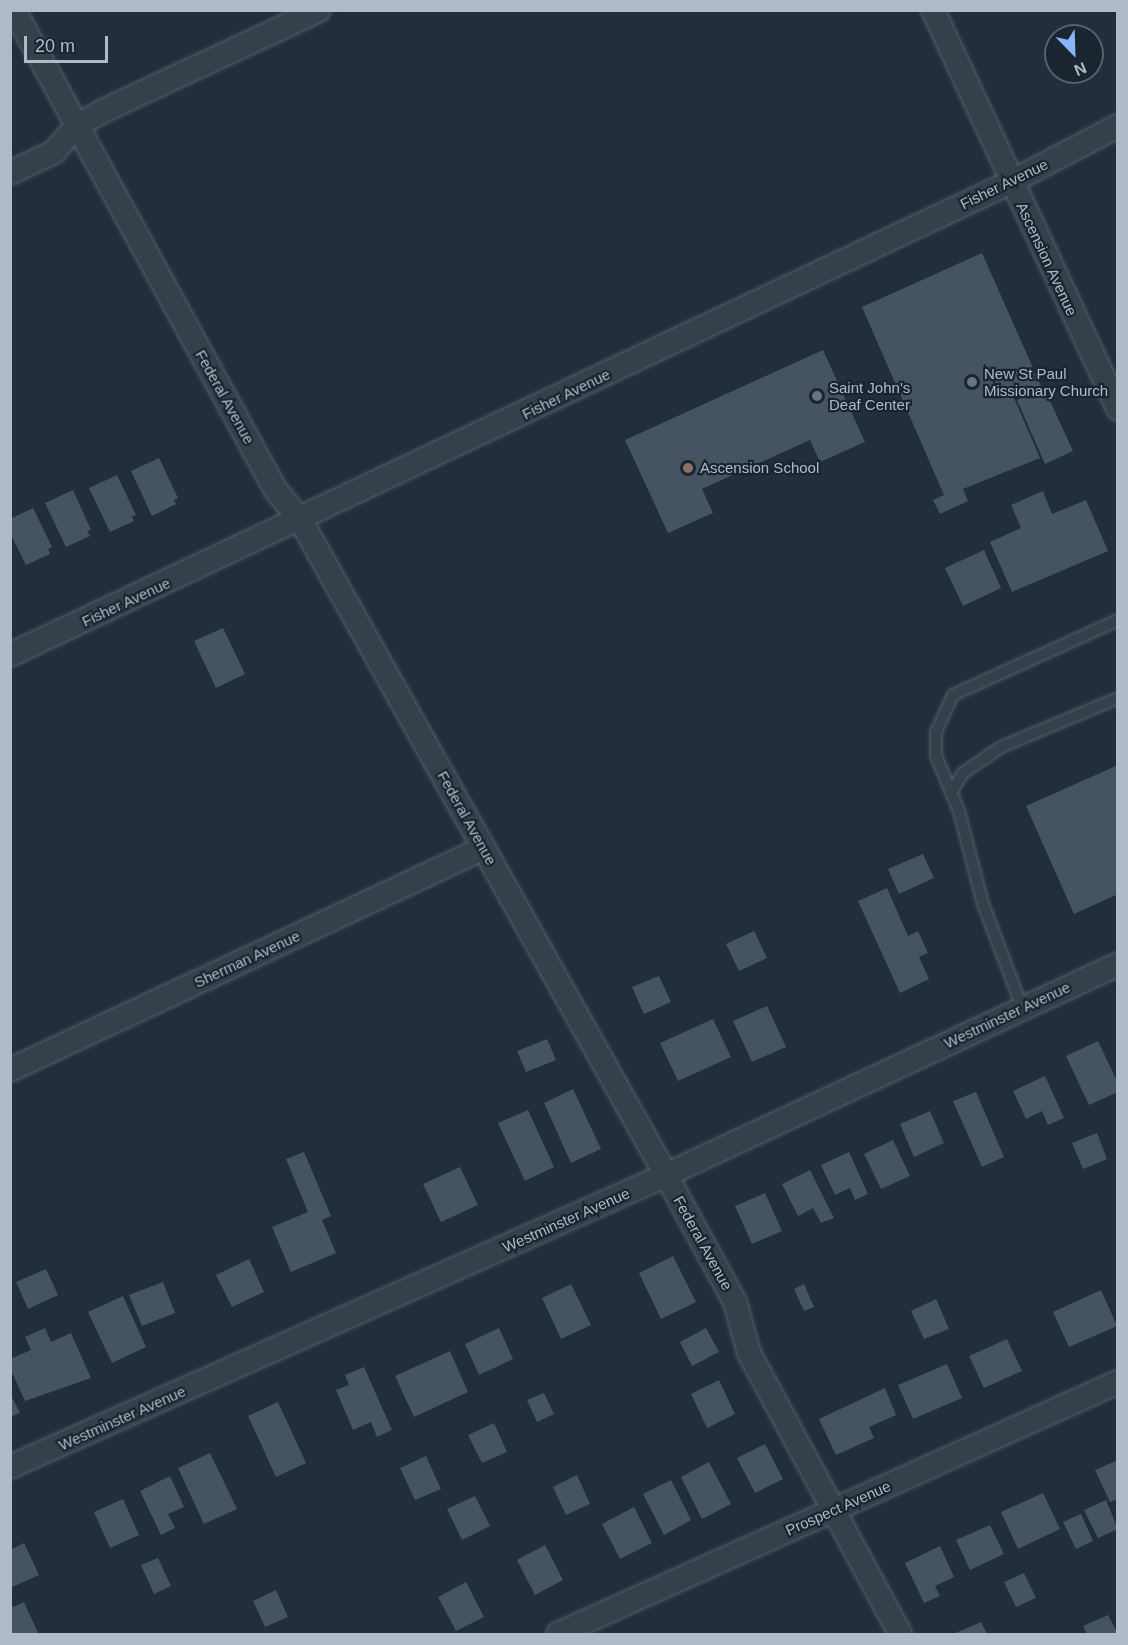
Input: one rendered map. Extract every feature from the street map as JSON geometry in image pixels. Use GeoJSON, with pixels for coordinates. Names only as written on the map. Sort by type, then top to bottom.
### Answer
{"type":"FeatureCollection","features":[{"type":"Feature","properties":{"kind":"street","name":"Federal Avenue"},"geometry":{"type":"LineString","coordinates":[[15,10],[275,489],[301,521],[666,1175],[735,1302],[749,1353],[900,1635]]}},
{"type":"Feature","properties":{"kind":"street"},"geometry":{"type":"LineString","coordinates":[[10,173],[54,152],[77,126],[319,10]]}},
{"type":"Feature","properties":{"kind":"street","name":"Ascension Avenue"},"geometry":{"type":"LineString","coordinates":[[933,10],[1118,409]]}},
{"type":"Feature","properties":{"kind":"street","name":"Fisher Avenue"},"geometry":{"type":"LineString","coordinates":[[10,655],[301,521],[1011,182],[1118,126]]}},
{"type":"Feature","properties":{"kind":"street","name":"Sherman Avenue"},"geometry":{"type":"LineString","coordinates":[[10,1070],[484,848]]}},
{"type":"Feature","properties":{"kind":"street","name":"Westminster Avenue"},"geometry":{"type":"LineString","coordinates":[[10,1467],[666,1175],[1118,964]]}},
{"type":"Feature","properties":{"kind":"street","name":"Prospect Avenue"},"geometry":{"type":"LineString","coordinates":[[558,1635],[1118,1382]]}},
{"type":"Feature","properties":{"kind":"lane"},"geometry":{"type":"LineString","coordinates":[[1022,1007],[983,904],[951,793],[936,756],[936,732],[953,695],[1118,620]]}},
{"type":"Feature","properties":{"kind":"lane"},"geometry":{"type":"LineString","coordinates":[[951,793],[963,772],[1001,747],[1118,698]]}},
{"type":"Feature","properties":{"kind":"building"},"geometry":{"type":"Polygon","coordinates":[[[982,253],[1041,386],[1014,398],[1040,458],[963,489],[968,501],[940,514],[933,500],[944,495],[862,307],[982,253]]]}},
{"type":"Feature","properties":{"kind":"building"},"geometry":{"type":"Polygon","coordinates":[[[823,350],[865,442],[820,462],[810,440],[702,489],[713,513],[668,533],[625,440],[823,350]]]}},
{"type":"Feature","properties":{"kind":"building"},"geometry":{"type":"Polygon","coordinates":[[[1044,388],[1073,451],[1045,464],[1017,400],[1044,388]]]}},
{"type":"Feature","properties":{"kind":"building"},"geometry":{"type":"Polygon","coordinates":[[[159,458],[178,498],[174,500],[176,504],[152,516],[131,471],[159,458]]]}},
{"type":"Feature","properties":{"kind":"building"},"geometry":{"type":"Polygon","coordinates":[[[117,475],[136,515],[132,516],[134,521],[110,532],[89,488],[117,475]]]}},
{"type":"Feature","properties":{"kind":"building"},"geometry":{"type":"Polygon","coordinates":[[[73,490],[91,530],[87,531],[90,536],[66,547],[45,503],[73,490]]]}},
{"type":"Feature","properties":{"kind":"building"},"geometry":{"type":"Polygon","coordinates":[[[1043,491],[1052,514],[1086,500],[1108,551],[1012,592],[990,542],[1021,528],[1011,505],[1043,491]]]}},
{"type":"Feature","properties":{"kind":"building"},"geometry":{"type":"Polygon","coordinates":[[[33,508],[52,547],[48,549],[50,554],[26,565],[10,533],[10,519],[33,508]]]}},
{"type":"Feature","properties":{"kind":"building"},"geometry":{"type":"Polygon","coordinates":[[[984,550],[1001,588],[963,606],[945,568],[984,550]]]}},
{"type":"Feature","properties":{"kind":"building"},"geometry":{"type":"Polygon","coordinates":[[[223,628],[245,674],[216,688],[194,641],[223,628]]]}},
{"type":"Feature","properties":{"kind":"building"},"geometry":{"type":"Polygon","coordinates":[[[1118,765],[1118,894],[1074,914],[1026,806],[1118,765]]]}},
{"type":"Feature","properties":{"kind":"building"},"geometry":{"type":"Polygon","coordinates":[[[923,854],[934,878],[899,894],[888,869],[923,854]]]}},
{"type":"Feature","properties":{"kind":"building"},"geometry":{"type":"Polygon","coordinates":[[[887,888],[908,936],[918,931],[928,953],[919,957],[929,979],[900,993],[858,901],[887,888]]]}},
{"type":"Feature","properties":{"kind":"building"},"geometry":{"type":"Polygon","coordinates":[[[754,931],[767,958],[739,971],[726,944],[754,931]]]}},
{"type":"Feature","properties":{"kind":"building"},"geometry":{"type":"Polygon","coordinates":[[[659,976],[671,1002],[644,1014],[632,987],[659,976]]]}},
{"type":"Feature","properties":{"kind":"building"},"geometry":{"type":"Polygon","coordinates":[[[767,1006],[786,1047],[752,1062],[733,1021],[767,1006]]]}},
{"type":"Feature","properties":{"kind":"building"},"geometry":{"type":"Polygon","coordinates":[[[713,1019],[731,1057],[678,1081],[660,1043],[713,1019]]]}},
{"type":"Feature","properties":{"kind":"building"},"geometry":{"type":"Polygon","coordinates":[[[547,1039],[556,1060],[526,1072],[517,1051],[547,1039]]]}},
{"type":"Feature","properties":{"kind":"building"},"geometry":{"type":"Polygon","coordinates":[[[1098,1041],[1118,1083],[1118,1092],[1089,1105],[1066,1056],[1098,1041]]]}},
{"type":"Feature","properties":{"kind":"building"},"geometry":{"type":"Polygon","coordinates":[[[1045,1076],[1064,1118],[1048,1125],[1042,1111],[1026,1119],[1013,1091],[1045,1076]]]}},
{"type":"Feature","properties":{"kind":"building"},"geometry":{"type":"Polygon","coordinates":[[[573,1089],[601,1149],[571,1163],[544,1103],[573,1089]]]}},
{"type":"Feature","properties":{"kind":"building"},"geometry":{"type":"Polygon","coordinates":[[[976,1092],[1004,1157],[982,1167],[953,1101],[976,1092]]]}},
{"type":"Feature","properties":{"kind":"building"},"geometry":{"type":"Polygon","coordinates":[[[528,1110],[554,1167],[525,1181],[498,1123],[528,1110]]]}},
{"type":"Feature","properties":{"kind":"building"},"geometry":{"type":"Polygon","coordinates":[[[930,1111],[944,1143],[914,1157],[900,1124],[930,1111]]]}},
{"type":"Feature","properties":{"kind":"building"},"geometry":{"type":"Polygon","coordinates":[[[1097,1133],[1107,1159],[1083,1169],[1072,1143],[1097,1133]]]}},
{"type":"Feature","properties":{"kind":"building"},"geometry":{"type":"Polygon","coordinates":[[[893,1140],[910,1176],[881,1189],[864,1154],[893,1140]]]}},
{"type":"Feature","properties":{"kind":"building"},"geometry":{"type":"Polygon","coordinates":[[[304,1152],[331,1216],[322,1220],[336,1253],[291,1272],[272,1227],[308,1212],[286,1159],[304,1152]]]}},
{"type":"Feature","properties":{"kind":"building"},"geometry":{"type":"Polygon","coordinates":[[[849,1152],[868,1194],[855,1200],[850,1188],[835,1195],[821,1165],[849,1152]]]}},
{"type":"Feature","properties":{"kind":"building"},"geometry":{"type":"Polygon","coordinates":[[[460,1167],[478,1205],[441,1222],[423,1184],[460,1167]]]}},
{"type":"Feature","properties":{"kind":"building"},"geometry":{"type":"Polygon","coordinates":[[[810,1170],[834,1218],[821,1223],[813,1208],[798,1216],[782,1184],[810,1170]]]}},
{"type":"Feature","properties":{"kind":"building"},"geometry":{"type":"Polygon","coordinates":[[[765,1193],[782,1231],[752,1244],[735,1206],[765,1193]]]}},
{"type":"Feature","properties":{"kind":"building"},"geometry":{"type":"Polygon","coordinates":[[[673,1256],[696,1302],[661,1319],[639,1273],[673,1256]]]}},
{"type":"Feature","properties":{"kind":"building"},"geometry":{"type":"Polygon","coordinates":[[[249,1259],[264,1292],[232,1307],[216,1275],[249,1259]]]}},
{"type":"Feature","properties":{"kind":"building"},"geometry":{"type":"Polygon","coordinates":[[[46,1269],[58,1295],[28,1309],[16,1282],[46,1269]]]}},
{"type":"Feature","properties":{"kind":"building"},"geometry":{"type":"Polygon","coordinates":[[[163,1282],[175,1313],[142,1326],[129,1295],[163,1282]]]}},
{"type":"Feature","properties":{"kind":"building"},"geometry":{"type":"Polygon","coordinates":[[[571,1284],[591,1325],[561,1339],[542,1298],[571,1284]]]}},
{"type":"Feature","properties":{"kind":"building"},"geometry":{"type":"Polygon","coordinates":[[[804,1284],[814,1307],[804,1311],[794,1289],[804,1284]]]}},
{"type":"Feature","properties":{"kind":"building"},"geometry":{"type":"Polygon","coordinates":[[[1101,1290],[1117,1326],[1069,1347],[1053,1312],[1101,1290]]]}},
{"type":"Feature","properties":{"kind":"building"},"geometry":{"type":"Polygon","coordinates":[[[123,1296],[146,1347],[112,1363],[88,1312],[123,1296]]]}},
{"type":"Feature","properties":{"kind":"building"},"geometry":{"type":"Polygon","coordinates":[[[936,1299],[949,1329],[924,1339],[911,1311],[936,1299]]]}},
{"type":"Feature","properties":{"kind":"building"},"geometry":{"type":"Polygon","coordinates":[[[45,1328],[51,1342],[71,1333],[91,1378],[25,1401],[10,1368],[10,1359],[31,1350],[25,1337],[45,1328]]]}},
{"type":"Feature","properties":{"kind":"building"},"geometry":{"type":"Polygon","coordinates":[[[499,1328],[513,1359],[479,1375],[465,1344],[499,1328]]]}},
{"type":"Feature","properties":{"kind":"building"},"geometry":{"type":"Polygon","coordinates":[[[706,1328],[719,1352],[692,1366],[680,1342],[706,1328]]]}},
{"type":"Feature","properties":{"kind":"building"},"geometry":{"type":"Polygon","coordinates":[[[1007,1339],[1022,1371],[984,1388],[969,1356],[1007,1339]]]}},
{"type":"Feature","properties":{"kind":"building"},"geometry":{"type":"Polygon","coordinates":[[[450,1351],[468,1392],[414,1417],[395,1376],[450,1351]]]}},
{"type":"Feature","properties":{"kind":"building"},"geometry":{"type":"Polygon","coordinates":[[[947,1364],[962,1398],[913,1419],[898,1385],[947,1364]]]}},
{"type":"Feature","properties":{"kind":"building"},"geometry":{"type":"Polygon","coordinates":[[[364,1367],[392,1430],[377,1437],[371,1422],[353,1430],[336,1390],[349,1385],[345,1375],[364,1367]]]}},
{"type":"Feature","properties":{"kind":"building"},"geometry":{"type":"Polygon","coordinates":[[[719,1380],[735,1414],[707,1428],[691,1394],[719,1380]]]}},
{"type":"Feature","properties":{"kind":"building"},"geometry":{"type":"Polygon","coordinates":[[[885,1388],[896,1415],[869,1427],[874,1438],[836,1455],[819,1419],[885,1388]]]}},
{"type":"Feature","properties":{"kind":"building"},"geometry":{"type":"Polygon","coordinates":[[[10,1393],[20,1413],[10,1417],[10,1393]]]}},
{"type":"Feature","properties":{"kind":"building"},"geometry":{"type":"Polygon","coordinates":[[[544,1393],[554,1414],[537,1422],[527,1400],[544,1393]]]}},
{"type":"Feature","properties":{"kind":"building"},"geometry":{"type":"Polygon","coordinates":[[[278,1402],[306,1463],[276,1477],[248,1416],[278,1402]]]}},
{"type":"Feature","properties":{"kind":"building"},"geometry":{"type":"Polygon","coordinates":[[[494,1423],[507,1452],[482,1463],[468,1435],[494,1423]]]}},
{"type":"Feature","properties":{"kind":"building"},"geometry":{"type":"Polygon","coordinates":[[[765,1444],[783,1479],[755,1493],[737,1458],[765,1444]]]}},
{"type":"Feature","properties":{"kind":"building"},"geometry":{"type":"Polygon","coordinates":[[[210,1453],[237,1509],[204,1524],[178,1468],[210,1453]]]}},
{"type":"Feature","properties":{"kind":"building"},"geometry":{"type":"Polygon","coordinates":[[[426,1456],[441,1489],[415,1500],[400,1468],[426,1456]]]}},
{"type":"Feature","properties":{"kind":"building"},"geometry":{"type":"Polygon","coordinates":[[[1118,1460],[1118,1499],[1110,1502],[1095,1470],[1118,1460]]]}},
{"type":"Feature","properties":{"kind":"building"},"geometry":{"type":"Polygon","coordinates":[[[709,1462],[731,1504],[702,1519],[681,1477],[709,1462]]]}},
{"type":"Feature","properties":{"kind":"building"},"geometry":{"type":"Polygon","coordinates":[[[577,1475],[590,1504],[566,1515],[553,1487],[577,1475]]]}},
{"type":"Feature","properties":{"kind":"building"},"geometry":{"type":"Polygon","coordinates":[[[170,1476],[184,1507],[168,1514],[175,1528],[161,1535],[140,1491],[170,1476]]]}},
{"type":"Feature","properties":{"kind":"building"},"geometry":{"type":"Polygon","coordinates":[[[671,1480],[691,1520],[664,1535],[643,1494],[671,1480]]]}},
{"type":"Feature","properties":{"kind":"building"},"geometry":{"type":"Polygon","coordinates":[[[1043,1493],[1060,1529],[1018,1549],[1001,1512],[1043,1493]]]}},
{"type":"Feature","properties":{"kind":"building"},"geometry":{"type":"Polygon","coordinates":[[[475,1496],[490,1526],[462,1540],[447,1509],[475,1496]]]}},
{"type":"Feature","properties":{"kind":"building"},"geometry":{"type":"Polygon","coordinates":[[[123,1499],[139,1535],[110,1548],[94,1512],[123,1499]]]}},
{"type":"Feature","properties":{"kind":"building"},"geometry":{"type":"Polygon","coordinates":[[[1106,1500],[1118,1529],[1098,1538],[1084,1510],[1106,1500]]]}},
{"type":"Feature","properties":{"kind":"building"},"geometry":{"type":"Polygon","coordinates":[[[634,1507],[652,1543],[620,1559],[602,1524],[634,1507]]]}},
{"type":"Feature","properties":{"kind":"building"},"geometry":{"type":"Polygon","coordinates":[[[1081,1514],[1093,1541],[1076,1549],[1063,1522],[1081,1514]]]}},
{"type":"Feature","properties":{"kind":"building"},"geometry":{"type":"Polygon","coordinates":[[[990,1525],[1004,1554],[970,1570],[956,1540],[990,1525]]]}},
{"type":"Feature","properties":{"kind":"building"},"geometry":{"type":"Polygon","coordinates":[[[24,1543],[39,1575],[10,1588],[10,1550],[24,1543]]]}},
{"type":"Feature","properties":{"kind":"building"},"geometry":{"type":"Polygon","coordinates":[[[545,1545],[563,1580],[535,1595],[517,1560],[545,1545]]]}},
{"type":"Feature","properties":{"kind":"building"},"geometry":{"type":"Polygon","coordinates":[[[940,1546],[954,1577],[935,1586],[940,1596],[924,1603],[905,1563],[940,1546]]]}},
{"type":"Feature","properties":{"kind":"building"},"geometry":{"type":"Polygon","coordinates":[[[158,1558],[171,1586],[154,1594],[141,1565],[158,1558]]]}},
{"type":"Feature","properties":{"kind":"building"},"geometry":{"type":"Polygon","coordinates":[[[1024,1573],[1036,1598],[1016,1607],[1004,1582],[1024,1573]]]}},
{"type":"Feature","properties":{"kind":"building"},"geometry":{"type":"Polygon","coordinates":[[[466,1582],[484,1617],[456,1631],[438,1597],[466,1582]]]}},
{"type":"Feature","properties":{"kind":"building"},"geometry":{"type":"Polygon","coordinates":[[[276,1590],[288,1617],[265,1627],[253,1601],[276,1590]]]}},
{"type":"Feature","properties":{"kind":"building"},"geometry":{"type":"Polygon","coordinates":[[[10,1602],[13,1607],[24,1602],[38,1633],[10,1634],[10,1602]]]}},
{"type":"Feature","properties":{"kind":"building"},"geometry":{"type":"Polygon","coordinates":[[[1108,1615],[1118,1634],[1087,1634],[1083,1626],[1108,1615]]]}},
{"type":"Feature","properties":{"kind":"building"},"geometry":{"type":"Polygon","coordinates":[[[981,1622],[987,1634],[953,1634],[981,1622]]]}},
{"type":"Feature","properties":{"kind":"place","name":"New St Paul Missionary Church"},"geometry":{"type":"Point","coordinates":[972,382]}},
{"type":"Feature","properties":{"kind":"place","name":"Saint John's Deaf Center"},"geometry":{"type":"Point","coordinates":[817,396]}},
{"type":"Feature","properties":{"kind":"place","name":"Ascension School"},"geometry":{"type":"Point","coordinates":[688,468]}}]}
